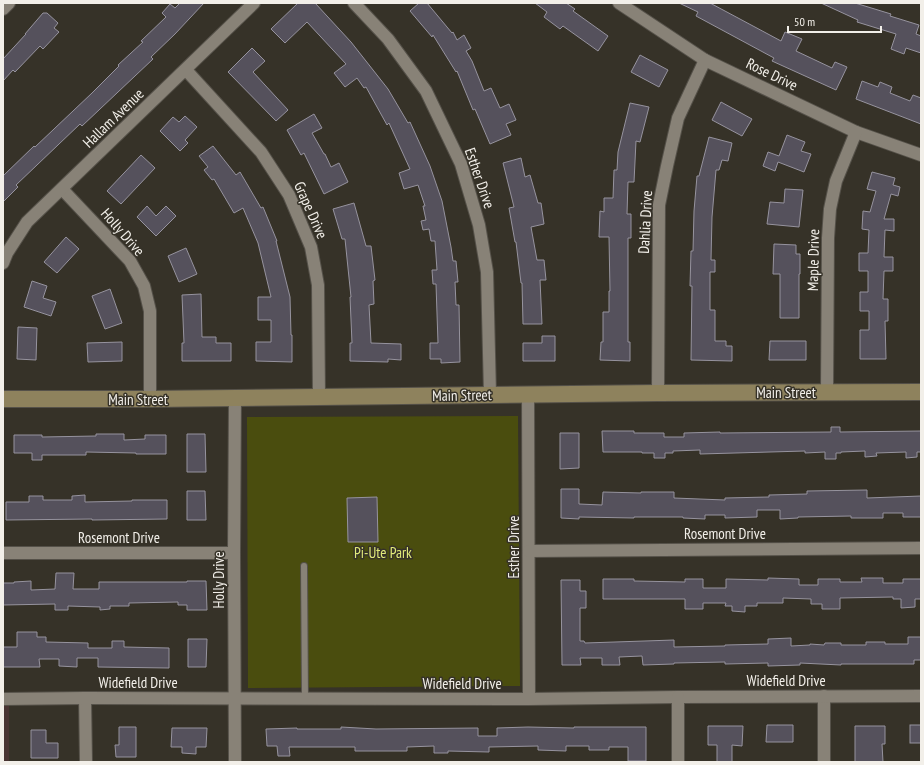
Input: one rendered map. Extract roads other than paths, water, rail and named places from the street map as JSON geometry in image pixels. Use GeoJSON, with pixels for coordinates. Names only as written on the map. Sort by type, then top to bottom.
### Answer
{"type":"FeatureCollection","features":[{"type":"Feature","properties":{"kind":"main road","name":"Main Street"},"geometry":{"type":"LineString","coordinates":[[3,399],[150,399],[490,394],[921,392]]}},
{"type":"Feature","properties":{"kind":"street"},"geometry":{"type":"LineString","coordinates":[[3,9],[9,3]]}},
{"type":"Feature","properties":{"kind":"street","name":"Hallam Avenue"},"geometry":{"type":"LineString","coordinates":[[3,263],[7,253],[27,222],[254,3]]}},
{"type":"Feature","properties":{"kind":"street","name":"Esther Drive"},"geometry":{"type":"LineString","coordinates":[[354,3],[388,39],[426,91],[461,164],[479,225],[487,272],[490,394]]}},
{"type":"Feature","properties":{"kind":"street","name":"Rose Drive"},"geometry":{"type":"LineString","coordinates":[[619,3],[705,60],[856,132],[921,156]]}},
{"type":"Feature","properties":{"kind":"street","name":"Dahlia Drive"},"geometry":{"type":"LineString","coordinates":[[658,393],[659,204],[678,118],[705,60]]}},
{"type":"Feature","properties":{"kind":"street","name":"Grape Drive"},"geometry":{"type":"LineString","coordinates":[[186,70],[261,152],[289,194],[310,247],[318,285],[319,397]]}},
{"type":"Feature","properties":{"kind":"street","name":"Maple Drive"},"geometry":{"type":"LineString","coordinates":[[827,392],[828,238],[830,210],[836,181],[856,132]]}},
{"type":"Feature","properties":{"kind":"street","name":"Holly Drive"},"geometry":{"type":"LineString","coordinates":[[62,188],[130,261],[144,286],[150,311],[150,399]]}},
{"type":"Feature","properties":{"kind":"street","name":"Esther Drive"},"geometry":{"type":"LineString","coordinates":[[528,394],[529,699]]}},
{"type":"Feature","properties":{"kind":"street","name":"Holly Drive"},"geometry":{"type":"LineString","coordinates":[[235,398],[235,762]]}},
{"type":"Feature","properties":{"kind":"street","name":"Rosemont Drive"},"geometry":{"type":"LineString","coordinates":[[529,551],[921,548]]}},
{"type":"Feature","properties":{"kind":"street","name":"Rosemont Drive"},"geometry":{"type":"LineString","coordinates":[[3,553],[234,553]]}},
{"type":"Feature","properties":{"kind":"street"},"geometry":{"type":"LineString","coordinates":[[824,696],[824,762]]}},
{"type":"Feature","properties":{"kind":"street","name":"Widefield Drive"},"geometry":{"type":"LineString","coordinates":[[3,699],[529,699],[921,696]]}},
{"type":"Feature","properties":{"kind":"street"},"geometry":{"type":"LineString","coordinates":[[678,697],[678,762]]}},
{"type":"Feature","properties":{"kind":"street"},"geometry":{"type":"LineString","coordinates":[[85,698],[86,762]]}},
{"type":"Feature","properties":{"kind":"lane"},"geometry":{"type":"LineString","coordinates":[[304,566],[305,699]]}},
{"type":"Feature","properties":{"kind":"park label","name":"Pi-Ute Park"},"geometry":{"type":"Point","coordinates":[383,552]}}]}
